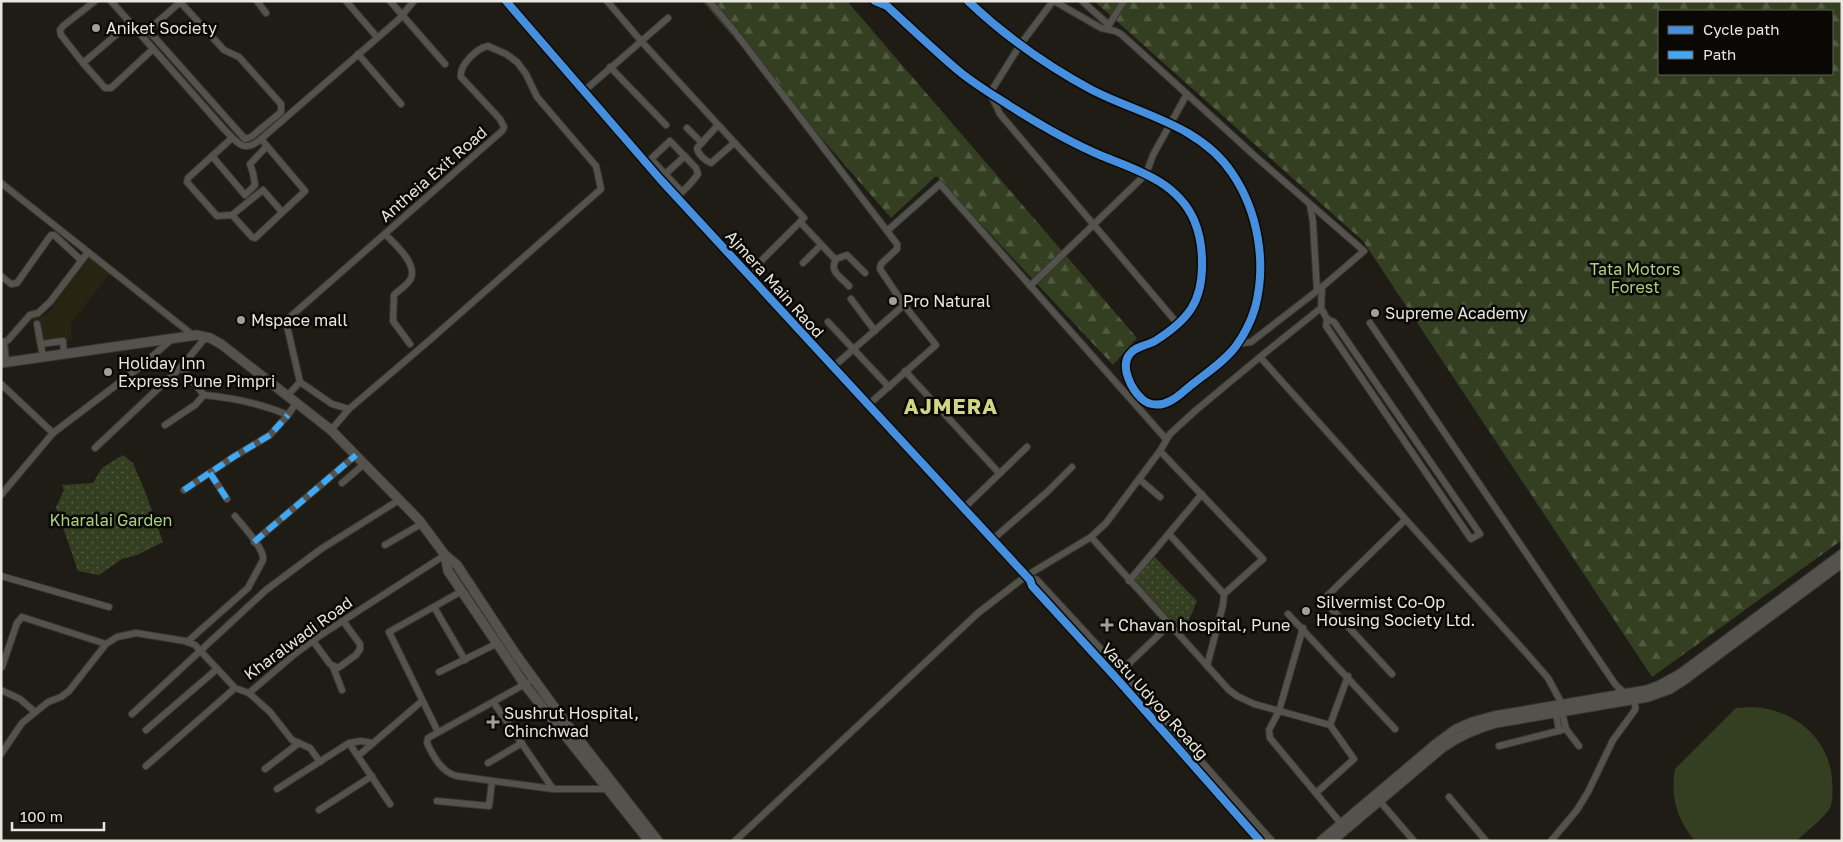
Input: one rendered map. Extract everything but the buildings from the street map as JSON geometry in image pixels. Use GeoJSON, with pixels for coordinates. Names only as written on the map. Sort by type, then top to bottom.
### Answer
{"type":"FeatureCollection","features":[{"type":"Feature","properties":{"kind":"street"},"geometry":{"type":"LineString","coordinates":[[95,1],[60,30],[61,35],[105,88],[111,88],[153,50]]}},
{"type":"Feature","properties":{"kind":"street"},"geometry":{"type":"LineString","coordinates":[[111,1],[203,107],[232,138],[245,147],[256,144],[402,15],[414,1]]}},
{"type":"Feature","properties":{"kind":"street"},"geometry":{"type":"LineString","coordinates":[[257,1],[266,13]]}},
{"type":"Feature","properties":{"kind":"street"},"geometry":{"type":"LineString","coordinates":[[346,1],[377,37]]}},
{"type":"Feature","properties":{"kind":"street"},"geometry":{"type":"LineString","coordinates":[[390,1],[445,64]]}},
{"type":"Feature","properties":{"kind":"street","name":"Ajmera Main Raod"},"geometry":{"type":"LineString","coordinates":[[506,1],[584,91],[679,194],[833,368],[1028,578]]}},
{"type":"Feature","properties":{"kind":"street"},"geometry":{"type":"LineString","coordinates":[[607,1],[641,42],[804,218],[748,274]]}},
{"type":"Feature","properties":{"kind":"street"},"geometry":{"type":"LineString","coordinates":[[709,1],[741,39],[896,241],[897,247],[880,268],[904,305],[936,345],[868,405]]}},
{"type":"Feature","properties":{"kind":"street"},"geometry":{"type":"LineString","coordinates":[[875,1],[883,2],[960,71],[990,93],[1070,142],[1146,174],[1172,190],[1184,203],[1195,222],[1201,242],[1202,271],[1200,292],[1190,311],[1177,324],[1152,343],[1135,349],[1129,354],[1126,361],[1129,379],[1140,398],[1152,404],[1171,401],[1229,354],[1237,344],[1254,310],[1259,289],[1258,248],[1254,217],[1240,185],[1220,157],[1196,137],[1170,123],[1095,91],[996,28],[968,1]]}},
{"type":"Feature","properties":{"kind":"street"},"geometry":{"type":"LineString","coordinates":[[990,93],[1020,45],[1053,1],[1101,28],[1108,27]]}},
{"type":"Feature","properties":{"kind":"street"},"geometry":{"type":"LineString","coordinates":[[1082,1],[1108,27],[1121,34],[1310,205],[1364,251],[1322,287],[1322,308],[1327,319],[1326,326],[1472,539],[1480,534],[1334,322],[1327,319]]}},
{"type":"Feature","properties":{"kind":"street"},"geometry":{"type":"LineString","coordinates":[[1108,27],[1124,1]]}},
{"type":"Feature","properties":{"kind":"street"},"geometry":{"type":"LineString","coordinates":[[142,36],[148,30],[178,4],[182,4],[224,50],[239,57],[281,104],[282,109],[251,137],[245,139],[148,30]]}},
{"type":"Feature","properties":{"kind":"street"},"geometry":{"type":"LineString","coordinates":[[584,91],[668,18]]}},
{"type":"Feature","properties":{"kind":"street"},"geometry":{"type":"LineString","coordinates":[[83,63],[130,23]]}},
{"type":"Feature","properties":{"kind":"street","name":"Antheia Exit Road"},"geometry":{"type":"LineString","coordinates":[[300,382],[287,326],[290,317],[504,127],[500,118],[462,77],[462,68],[483,47],[496,48],[506,54],[517,62],[542,103],[596,166],[601,189],[349,409],[331,430]]}},
{"type":"Feature","properties":{"kind":"street"},"geometry":{"type":"LineString","coordinates":[[358,54],[401,104]]}},
{"type":"Feature","properties":{"kind":"street"},"geometry":{"type":"LineString","coordinates":[[610,67],[666,125]]}},
{"type":"Feature","properties":{"kind":"street"},"geometry":{"type":"LineString","coordinates":[[990,93],[1000,114],[1177,324]]}},
{"type":"Feature","properties":{"kind":"street"},"geometry":{"type":"LineString","coordinates":[[1030,286],[1146,174],[1153,155],[1187,94]]}},
{"type":"Feature","properties":{"kind":"street"},"geometry":{"type":"LineString","coordinates":[[203,107],[211,101]]}},
{"type":"Feature","properties":{"kind":"street"},"geometry":{"type":"LineString","coordinates":[[718,125],[697,150],[706,161],[711,163],[734,143]]}},
{"type":"Feature","properties":{"kind":"street"},"geometry":{"type":"LineString","coordinates":[[687,128],[702,142]]}},
{"type":"Feature","properties":{"kind":"street"},"geometry":{"type":"LineString","coordinates":[[232,138],[188,178],[187,182],[217,216],[232,215],[263,190],[282,212]]}},
{"type":"Feature","properties":{"kind":"street"},"geometry":{"type":"LineString","coordinates":[[232,215],[255,238],[304,191],[261,139]]}},
{"type":"Feature","properties":{"kind":"street"},"geometry":{"type":"LineString","coordinates":[[679,194],[698,174],[696,168],[685,156],[670,141],[652,157],[652,161],[663,177],[685,156]]}},
{"type":"Feature","properties":{"kind":"street"},"geometry":{"type":"LineString","coordinates":[[212,156],[244,194],[255,185],[254,172],[250,164],[267,146]]}},
{"type":"Feature","properties":{"kind":"street"},"geometry":{"type":"LineString","coordinates":[[1,184],[194,336]]}},
{"type":"Feature","properties":{"kind":"street"},"geometry":{"type":"LineString","coordinates":[[888,230],[940,184],[1166,439]]}},
{"type":"Feature","properties":{"kind":"street"},"geometry":{"type":"LineString","coordinates":[[1237,344],[1251,342],[1317,291],[1313,222],[1310,205]]}},
{"type":"Feature","properties":{"kind":"street"},"geometry":{"type":"LineString","coordinates":[[800,222],[836,259]]}},
{"type":"Feature","properties":{"kind":"street"},"geometry":{"type":"LineString","coordinates":[[385,234],[409,262],[412,274],[411,279],[394,295],[392,300],[392,321],[410,344]]}},
{"type":"Feature","properties":{"kind":"street"},"geometry":{"type":"LineString","coordinates":[[1,276],[11,284],[17,283],[51,235],[54,235],[81,260]]}},
{"type":"Feature","properties":{"kind":"street"},"geometry":{"type":"LineString","coordinates":[[803,263],[821,245]]}},
{"type":"Feature","properties":{"kind":"street"},"geometry":{"type":"LineString","coordinates":[[88,252],[50,302],[38,313],[30,315],[3,342],[4,362],[194,336],[206,337],[221,344],[331,430],[399,500],[445,554],[457,565],[534,679],[649,841]]}},
{"type":"Feature","properties":{"kind":"street"},"geometry":{"type":"LineString","coordinates":[[849,286],[833,269],[836,259],[845,254],[865,272]]}},
{"type":"Feature","properties":{"kind":"street"},"geometry":{"type":"LineString","coordinates":[[851,299],[874,331]]}},
{"type":"Feature","properties":{"kind":"street"},"geometry":{"type":"LineString","coordinates":[[833,368],[904,305]]}},
{"type":"Feature","properties":{"kind":"street"},"geometry":{"type":"LineString","coordinates":[[734,841],[978,613],[1091,537],[1106,523],[1160,451],[1166,439],[1195,411],[1322,308]]}},
{"type":"Feature","properties":{"kind":"street"},"geometry":{"type":"LineString","coordinates":[[828,322],[889,387]]}},
{"type":"Feature","properties":{"kind":"street"},"geometry":{"type":"LineString","coordinates":[[1370,323],[1615,684],[1636,705],[1635,710],[1613,740],[1588,792],[1577,810],[1551,841]]}},
{"type":"Feature","properties":{"kind":"street"},"geometry":{"type":"LineString","coordinates":[[37,324],[43,356]]}},
{"type":"Feature","properties":{"kind":"street"},"geometry":{"type":"LineString","coordinates":[[95,448],[181,367],[206,337]]}},
{"type":"Feature","properties":{"kind":"street"},"geometry":{"type":"LineString","coordinates":[[1,495],[53,433],[140,367],[172,339]]}},
{"type":"Feature","properties":{"kind":"street"},"geometry":{"type":"LineString","coordinates":[[41,344],[63,341],[64,353]]}},
{"type":"Feature","properties":{"kind":"street"},"geometry":{"type":"LineString","coordinates":[[1345,354],[1353,350]]}},
{"type":"Feature","properties":{"kind":"street"},"geometry":{"type":"LineString","coordinates":[[1260,357],[1548,678],[1561,710],[1562,730],[1579,746]]}},
{"type":"Feature","properties":{"kind":"street"},"geometry":{"type":"LineString","coordinates":[[181,367],[204,395],[239,399],[265,405],[288,415]]}},
{"type":"Feature","properties":{"kind":"street"},"geometry":{"type":"LineString","coordinates":[[905,371],[999,473]]}},
{"type":"Feature","properties":{"kind":"street"},"geometry":{"type":"LineString","coordinates":[[287,396],[300,382],[332,404],[349,409]]}},
{"type":"Feature","properties":{"kind":"street"},"geometry":{"type":"LineString","coordinates":[[1,384],[53,433]]}},
{"type":"Feature","properties":{"kind":"street"},"geometry":{"type":"LineString","coordinates":[[1375,398],[1383,393]]}},
{"type":"Feature","properties":{"kind":"street"},"geometry":{"type":"LineString","coordinates":[[165,425],[194,406],[204,395]]}},
{"type":"Feature","properties":{"kind":"street"},"geometry":{"type":"LineString","coordinates":[[184,490],[270,435],[288,415],[296,402]]}},
{"type":"Feature","properties":{"kind":"street"},"geometry":{"type":"LineString","coordinates":[[964,508],[1027,447]]}},
{"type":"Feature","properties":{"kind":"street"},"geometry":{"type":"LineString","coordinates":[[1160,451],[1263,559],[1224,594],[1223,605],[1207,666]]}},
{"type":"Feature","properties":{"kind":"street"},"geometry":{"type":"LineString","coordinates":[[254,542],[356,455]]}},
{"type":"Feature","properties":{"kind":"street"},"geometry":{"type":"LineString","coordinates":[[342,483],[364,464]]}},
{"type":"Feature","properties":{"kind":"street"},"geometry":{"type":"LineString","coordinates":[[992,540],[1047,492],[1072,467]]}},
{"type":"Feature","properties":{"kind":"street"},"geometry":{"type":"LineString","coordinates":[[210,474],[227,499]]}},
{"type":"Feature","properties":{"kind":"street"},"geometry":{"type":"LineString","coordinates":[[1434,484],[1442,478]]}},
{"type":"Feature","properties":{"kind":"street"},"geometry":{"type":"LineString","coordinates":[[1139,479],[1160,497]]}},
{"type":"Feature","properties":{"kind":"street"},"geometry":{"type":"LineString","coordinates":[[1128,581],[1202,494]]}},
{"type":"Feature","properties":{"kind":"street"},"geometry":{"type":"LineString","coordinates":[[132,714],[255,599],[299,564],[399,500]]}},
{"type":"Feature","properties":{"kind":"street"},"geometry":{"type":"LineString","coordinates":[[187,642],[235,601],[252,582],[264,556],[235,516]]}},
{"type":"Feature","properties":{"kind":"street"},"geometry":{"type":"LineString","coordinates":[[1392,674],[1328,605],[1326,599],[1405,520]]}},
{"type":"Feature","properties":{"kind":"street"},"geometry":{"type":"LineString","coordinates":[[385,545],[421,524]]}},
{"type":"Feature","properties":{"kind":"street"},"geometry":{"type":"LineString","coordinates":[[1169,534],[1224,594]]}},
{"type":"Feature","properties":{"kind":"street"},"geometry":{"type":"LineString","coordinates":[[1091,537],[1128,581],[1225,686],[1237,696],[1254,704],[1330,725],[1354,759],[1316,793]]}},
{"type":"Feature","properties":{"kind":"street"},"geometry":{"type":"LineString","coordinates":[[445,554],[448,571],[525,685],[658,841]]}},
{"type":"Feature","properties":{"kind":"street","name":"Kharalwadi Road"},"geometry":{"type":"LineString","coordinates":[[1,754],[22,723],[48,702],[61,697],[69,691],[106,644],[117,637],[136,633],[195,645],[235,688],[249,693],[296,653],[445,554]]}},
{"type":"Feature","properties":{"kind":"street"},"geometry":{"type":"LineString","coordinates":[[1630,697],[1667,682],[1842,554]]}},
{"type":"Feature","properties":{"kind":"street"},"geometry":{"type":"LineString","coordinates":[[1321,841],[1344,826],[1437,743],[1494,716],[1561,710],[1661,693],[1677,684],[1842,563]]}},
{"type":"Feature","properties":{"kind":"street"},"geometry":{"type":"LineString","coordinates":[[1,576],[109,607]]}},
{"type":"Feature","properties":{"kind":"street","name":"Vastu Udyog Roadg"},"geometry":{"type":"LineString","coordinates":[[1028,578],[1036,581],[1270,841]]}},
{"type":"Feature","properties":{"kind":"street"},"geometry":{"type":"LineString","coordinates":[[438,732],[389,632],[462,591]]}},
{"type":"Feature","properties":{"kind":"street"},"geometry":{"type":"LineString","coordinates":[[434,606],[465,660]]}},
{"type":"Feature","properties":{"kind":"street"},"geometry":{"type":"LineString","coordinates":[[1288,614],[1348,676],[1395,729]]}},
{"type":"Feature","properties":{"kind":"street"},"geometry":{"type":"LineString","coordinates":[[2,667],[17,623],[22,617],[106,644]]}},
{"type":"Feature","properties":{"kind":"street"},"geometry":{"type":"LineString","coordinates":[[333,667],[338,668],[356,655],[360,648],[360,644],[344,620]]}},
{"type":"Feature","properties":{"kind":"street"},"geometry":{"type":"LineString","coordinates":[[1121,676],[1169,625]]}},
{"type":"Feature","properties":{"kind":"street"},"geometry":{"type":"LineString","coordinates":[[1303,628],[1279,711],[1269,730],[1270,738],[1344,826]]}},
{"type":"Feature","properties":{"kind":"street"},"geometry":{"type":"LineString","coordinates":[[313,641],[333,667],[342,690]]}},
{"type":"Feature","properties":{"kind":"street"},"geometry":{"type":"LineString","coordinates":[[439,672],[498,643]]}},
{"type":"Feature","properties":{"kind":"street"},"geometry":{"type":"LineString","coordinates":[[146,730],[218,669]]}},
{"type":"Feature","properties":{"kind":"street","name":"Vastu Udyog Roadg"},"geometry":{"type":"LineString","coordinates":[[1121,676],[1260,841]]}},
{"type":"Feature","properties":{"kind":"street"},"geometry":{"type":"LineString","coordinates":[[1330,725],[1348,676]]}},
{"type":"Feature","properties":{"kind":"street"},"geometry":{"type":"LineString","coordinates":[[534,679],[494,703],[438,732],[428,738],[426,743],[445,770],[453,775],[554,789],[612,788]]}},
{"type":"Feature","properties":{"kind":"street"},"geometry":{"type":"LineString","coordinates":[[146,766],[235,688]]}},
{"type":"Feature","properties":{"kind":"street"},"geometry":{"type":"LineString","coordinates":[[1,690],[20,699],[35,712]]}},
{"type":"Feature","properties":{"kind":"street"},"geometry":{"type":"LineString","coordinates":[[249,693],[270,712],[292,740],[310,748],[320,762]]}},
{"type":"Feature","properties":{"kind":"street"},"geometry":{"type":"LineString","coordinates":[[358,756],[422,701]]}},
{"type":"Feature","properties":{"kind":"street"},"geometry":{"type":"LineString","coordinates":[[494,703],[554,789]]}},
{"type":"Feature","properties":{"kind":"street"},"geometry":{"type":"LineString","coordinates":[[1499,746],[1562,730]]}},
{"type":"Feature","properties":{"kind":"street"},"geometry":{"type":"LineString","coordinates":[[277,789],[349,743],[361,741],[373,743]]}},
{"type":"Feature","properties":{"kind":"street"},"geometry":{"type":"LineString","coordinates":[[265,770],[299,743]]}},
{"type":"Feature","properties":{"kind":"street"},"geometry":{"type":"LineString","coordinates":[[349,743],[390,804]]}},
{"type":"Feature","properties":{"kind":"street"},"geometry":{"type":"LineString","coordinates":[[488,763],[522,744]]}},
{"type":"Feature","properties":{"kind":"street"},"geometry":{"type":"LineString","coordinates":[[320,810],[372,776]]}},
{"type":"Feature","properties":{"kind":"street"},"geometry":{"type":"LineString","coordinates":[[437,801],[489,806],[492,781]]}},
{"type":"Feature","properties":{"kind":"street"},"geometry":{"type":"LineString","coordinates":[[1449,797],[1486,841]]}},
{"type":"Feature","properties":{"kind":"street"},"geometry":{"type":"LineString","coordinates":[[1377,798],[1414,841]]}},
{"type":"Feature","properties":{"kind":"street"},"geometry":{"type":"LineString","coordinates":[[1332,841],[1344,826]]}},
{"type":"Feature","properties":{"kind":"shaded area"},"geometry":{"type":"Polygon","coordinates":[[[88,257],[110,273],[71,324],[72,341],[36,346],[32,318],[47,315],[88,257]]]}},
{"type":"Feature","properties":{"kind":"green space"},"geometry":{"type":"Polygon","coordinates":[[[702,1],[847,1],[1137,338],[1113,365],[936,176],[891,218],[702,1]]]}},
{"type":"Feature","properties":{"kind":"green space","name":"Tata Motors Forest"},"geometry":{"type":"Polygon","coordinates":[[[1094,1],[1842,1],[1842,540],[1652,677],[1363,241],[1094,1]]]}},
{"type":"Feature","properties":{"kind":"green space","name":"Kharalai Garden"},"geometry":{"type":"Polygon","coordinates":[[[123,455],[133,463],[163,542],[137,555],[122,559],[99,575],[78,571],[56,507],[64,490],[62,485],[93,483],[102,468],[123,455]]]}},
{"type":"Feature","properties":{"kind":"green space"},"geometry":{"type":"Polygon","coordinates":[[[1155,557],[1197,601],[1182,636],[1132,581],[1155,557]]]}},
{"type":"Feature","properties":{"kind":"green space"},"geometry":{"type":"Polygon","coordinates":[[[1752,707],[1782,713],[1795,720],[1817,739],[1825,752],[1830,766],[1833,792],[1830,808],[1820,820],[1796,841],[1695,841],[1684,825],[1676,807],[1673,789],[1675,769],[1736,708],[1752,707]]]}},
{"type":"Feature","properties":{"kind":"marked path"},"geometry":{"type":"LineString","coordinates":[[184,490],[270,435],[288,415]]}},
{"type":"Feature","properties":{"kind":"marked path"},"geometry":{"type":"LineString","coordinates":[[254,542],[356,455]]}},
{"type":"Feature","properties":{"kind":"marked path"},"geometry":{"type":"LineString","coordinates":[[210,473],[227,499]]}},
{"type":"Feature","properties":{"kind":"cycle path"},"geometry":{"type":"LineString","coordinates":[[506,1],[660,179],[1030,580],[1032,586],[1260,841]]}},
{"type":"Feature","properties":{"kind":"cycle path"},"geometry":{"type":"LineString","coordinates":[[875,1],[887,6],[966,77],[985,90],[1066,139],[1155,179],[1167,187],[1187,207],[1196,225],[1202,256],[1202,276],[1196,299],[1185,317],[1167,333],[1131,352],[1126,366],[1131,385],[1145,401],[1159,404],[1173,400],[1231,352],[1244,333],[1255,308],[1259,291],[1260,273],[1258,238],[1254,221],[1241,188],[1219,157],[1204,143],[1168,123],[1092,90],[1059,71],[1027,50],[968,1]]}},
{"type":"Feature","properties":{"kind":"place","name":"Aniket Society"},"geometry":{"type":"Point","coordinates":[96,28]}},
{"type":"Feature","properties":{"kind":"place","name":"Pro Natural"},"geometry":{"type":"Point","coordinates":[893,301]}},
{"type":"Feature","properties":{"kind":"place","name":"Supreme Academy"},"geometry":{"type":"Point","coordinates":[1375,313]}},
{"type":"Feature","properties":{"kind":"place","name":"Mspace mall"},"geometry":{"type":"Point","coordinates":[241,320]}},
{"type":"Feature","properties":{"kind":"place","name":"Holiday Inn Express Pune Pimpri"},"geometry":{"type":"Point","coordinates":[108,372]}},
{"type":"Feature","properties":{"kind":"place","name":"Silvermist Co-Op Housing Society Ltd."},"geometry":{"type":"Point","coordinates":[1306,611]}},
{"type":"Feature","properties":{"kind":"place","name":"Chavan hospital, Pune"},"geometry":{"type":"Point","coordinates":[1107,625]}},
{"type":"Feature","properties":{"kind":"place","name":"Sushrut Hospital, Chinchwad"},"geometry":{"type":"Point","coordinates":[493,722]}},
{"type":"Feature","properties":{"kind":"district","name":"AJMERA"},"geometry":{"type":"Point","coordinates":[951,407]}}]}
